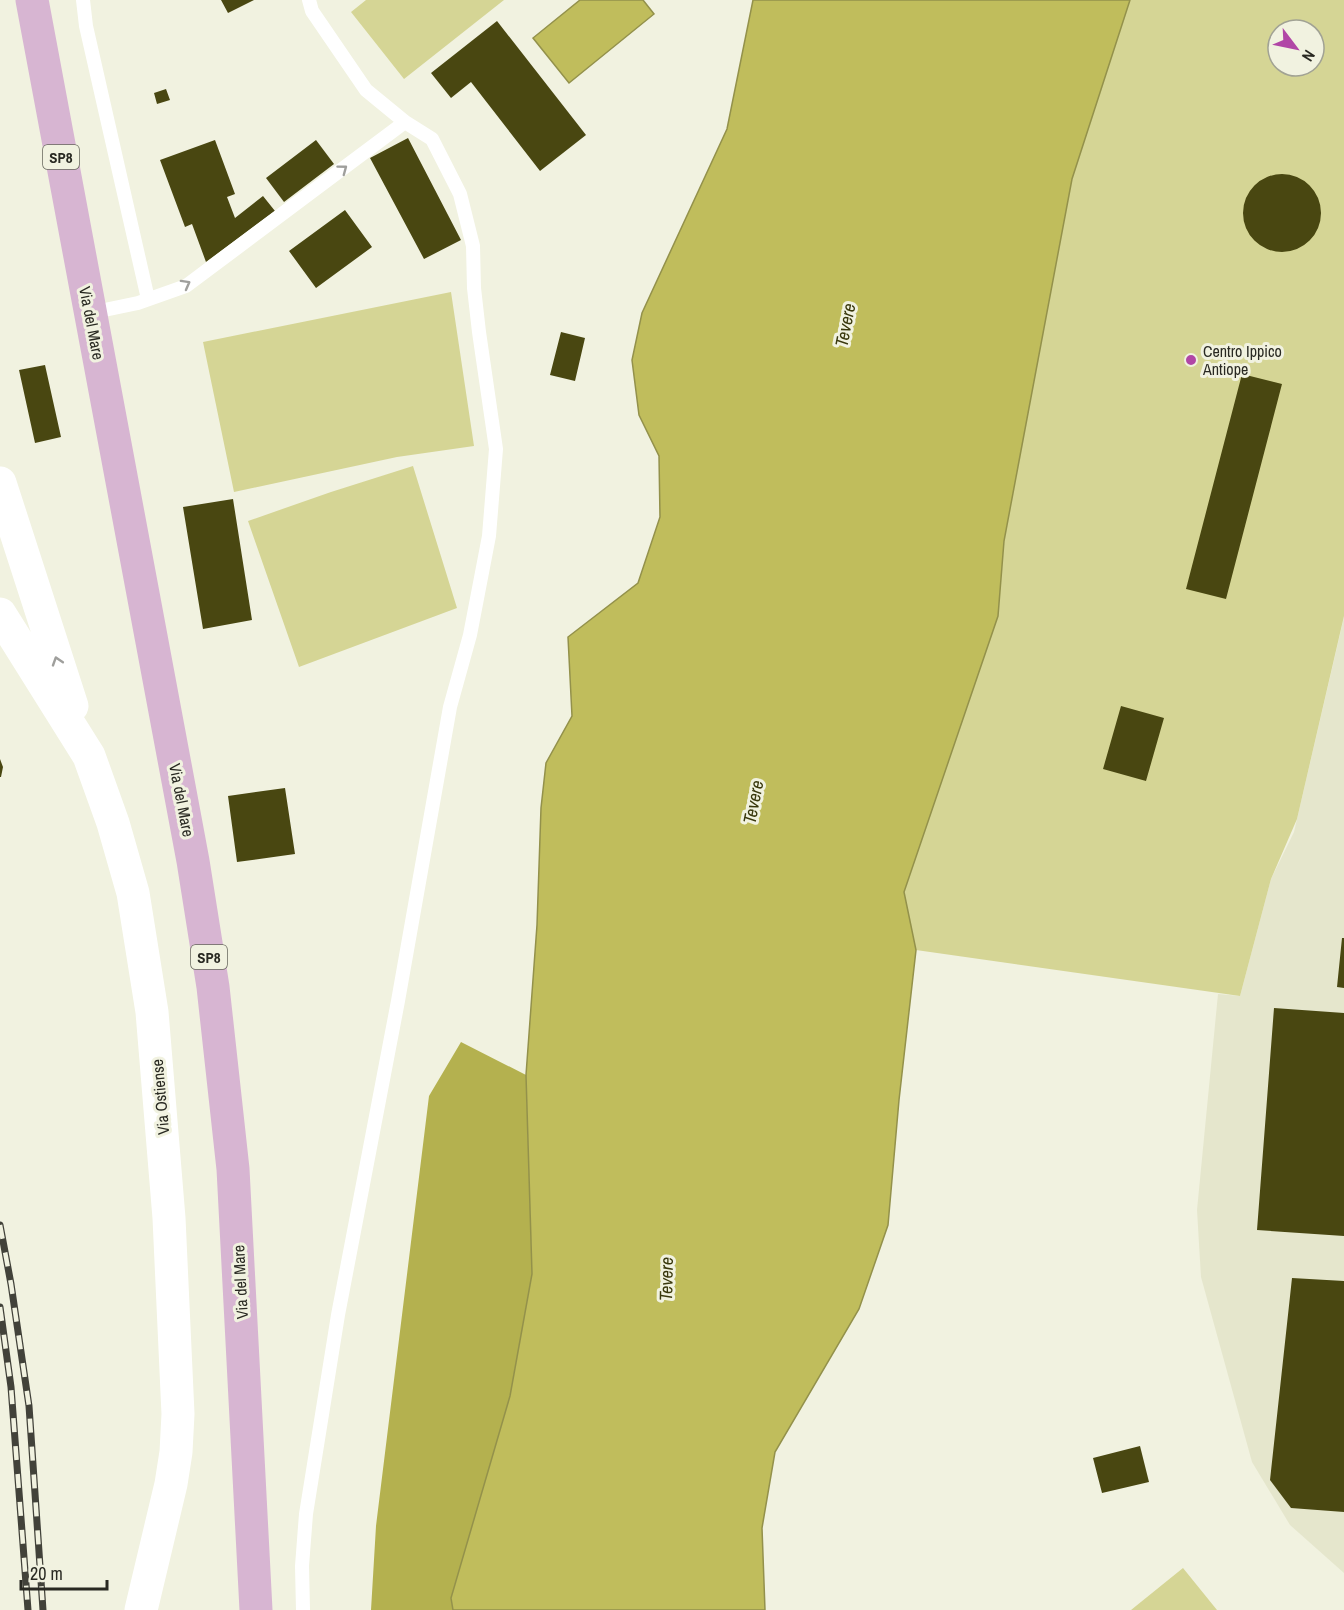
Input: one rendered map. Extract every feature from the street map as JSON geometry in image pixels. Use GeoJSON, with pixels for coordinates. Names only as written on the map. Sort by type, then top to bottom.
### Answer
{"type":"FeatureCollection","features":[{"type":"Feature","properties":{"kind":"main road","name":"Via del Mare"},"geometry":{"type":"LineString","coordinates":[[32,0],[193,861],[213,987],[235,1198],[256,1610]]}},
{"type":"Feature","properties":{"kind":"main road"},"geometry":{"type":"LineString","coordinates":[[0,483],[89,756]]}},
{"type":"Feature","properties":{"kind":"main road","name":"Via Ostiense"},"geometry":{"type":"LineString","coordinates":[[0,614],[89,756],[113,823],[133,893],[155,1036],[169,1218],[178,1395],[176,1442],[165,1511],[141,1610]]}},
{"type":"Feature","properties":{"kind":"lane"},"geometry":{"type":"LineString","coordinates":[[83,0],[86,26],[148,299]]}},
{"type":"Feature","properties":{"kind":"lane"},"geometry":{"type":"LineString","coordinates":[[303,1610],[302,1566],[306,1514],[338,1315],[398,1001],[450,707],[470,635],[489,536],[496,448],[477,321],[473,246],[460,194],[432,139],[405,122],[366,90],[312,11],[309,0]]}},
{"type":"Feature","properties":{"kind":"lane"},"geometry":{"type":"LineString","coordinates":[[90,313],[148,299],[186,286],[405,122]]}},
{"type":"Feature","properties":{"kind":"shaded area"},"geometry":{"type":"Polygon","coordinates":[[[1344,617],[1344,1573],[1290,1525],[1252,1462],[1201,1277],[1197,1210],[1218,994],[1240,996],[1271,879],[1294,832],[1344,617]]]}},
{"type":"Feature","properties":{"kind":"shaded area"},"geometry":{"type":"Polygon","coordinates":[[[461,1042],[526,1075],[532,1274],[510,1396],[451,1598],[453,1610],[371,1610],[376,1526],[429,1096],[461,1042]]]}},
{"type":"Feature","properties":{"kind":"green space"},"geometry":{"type":"Polygon","coordinates":[[[366,0],[504,0],[404,79],[351,12],[366,0]]]}},
{"type":"Feature","properties":{"kind":"green space","name":"Centro Ippico Antiope"},"geometry":{"type":"Polygon","coordinates":[[[1130,0],[1344,0],[1344,616],[1297,819],[1271,879],[1240,996],[916,950],[904,892],[998,616],[1004,541],[1072,179],[1130,0]]]}},
{"type":"Feature","properties":{"kind":"green space"},"geometry":{"type":"Polygon","coordinates":[[[451,292],[474,446],[397,457],[234,492],[203,342],[451,292]]]}},
{"type":"Feature","properties":{"kind":"green space"},"geometry":{"type":"Polygon","coordinates":[[[413,466],[457,608],[299,667],[248,521],[413,466]]]}},
{"type":"Feature","properties":{"kind":"green space"},"geometry":{"type":"Polygon","coordinates":[[[1183,1568],[1217,1610],[1131,1610],[1183,1568]]]}},
{"type":"Feature","properties":{"kind":"water"},"geometry":{"type":"Polygon","coordinates":[[[580,0],[643,0],[654,14],[569,83],[533,38],[580,0]]]}},
{"type":"Feature","properties":{"kind":"water","name":"Tevere"},"geometry":{"type":"Polygon","coordinates":[[[753,0],[1130,0],[1072,179],[1004,541],[998,616],[904,892],[916,950],[888,1225],[859,1309],[775,1452],[762,1528],[765,1610],[453,1610],[451,1598],[510,1396],[532,1274],[526,1075],[537,925],[541,808],[546,763],[572,716],[568,637],[638,583],[660,517],[659,456],[639,415],[632,360],[642,313],[727,129],[753,0]]]}},
{"type":"Feature","properties":{"kind":"building"},"geometry":{"type":"Polygon","coordinates":[[[221,0],[254,0],[228,13],[221,0]]]}},
{"type":"Feature","properties":{"kind":"building"},"geometry":{"type":"Polygon","coordinates":[[[497,21],[586,135],[540,171],[471,82],[451,98],[431,73],[497,21]]]}},
{"type":"Feature","properties":{"kind":"building"},"geometry":{"type":"Polygon","coordinates":[[[166,89],[170,100],[157,104],[154,93],[166,89]]]}},
{"type":"Feature","properties":{"kind":"building"},"geometry":{"type":"Polygon","coordinates":[[[408,138],[461,240],[424,259],[370,158],[408,138]]]}},
{"type":"Feature","properties":{"kind":"building"},"geometry":{"type":"Polygon","coordinates":[[[215,140],[235,194],[227,197],[235,218],[263,196],[275,211],[206,262],[192,224],[185,227],[160,160],[215,140]]]}},
{"type":"Feature","properties":{"kind":"building"},"geometry":{"type":"Polygon","coordinates":[[[316,140],[334,164],[284,202],[266,178],[316,140]]]}},
{"type":"Feature","properties":{"kind":"building"},"geometry":{"type":"Polygon","coordinates":[[[1282,174],[1297,177],[1310,185],[1318,198],[1321,213],[1318,228],[1310,241],[1297,249],[1282,252],[1267,249],[1254,241],[1246,228],[1243,213],[1246,198],[1254,185],[1267,177],[1282,174]]]}},
{"type":"Feature","properties":{"kind":"building"},"geometry":{"type":"Polygon","coordinates":[[[345,210],[372,247],[316,288],[289,251],[345,210]]]}},
{"type":"Feature","properties":{"kind":"building"},"geometry":{"type":"Polygon","coordinates":[[[561,332],[585,338],[575,381],[550,375],[561,332]]]}},
{"type":"Feature","properties":{"kind":"building"},"geometry":{"type":"Polygon","coordinates":[[[45,365],[61,437],[35,443],[19,370],[45,365]]]}},
{"type":"Feature","properties":{"kind":"building"},"geometry":{"type":"Polygon","coordinates":[[[1242,374],[1282,384],[1226,599],[1186,589],[1242,374]]]}},
{"type":"Feature","properties":{"kind":"building"},"geometry":{"type":"Polygon","coordinates":[[[233,499],[252,620],[203,629],[183,507],[233,499]]]}},
{"type":"Feature","properties":{"kind":"building"},"geometry":{"type":"Polygon","coordinates":[[[1121,706],[1164,718],[1146,781],[1103,769],[1121,706]]]}},
{"type":"Feature","properties":{"kind":"building"},"geometry":{"type":"Polygon","coordinates":[[[0,759],[3,767],[1,777],[0,777],[0,759]]]}},
{"type":"Feature","properties":{"kind":"building"},"geometry":{"type":"Polygon","coordinates":[[[285,788],[295,854],[237,862],[228,796],[285,788]]]}},
{"type":"Feature","properties":{"kind":"building"},"geometry":{"type":"Polygon","coordinates":[[[1342,938],[1344,938],[1344,988],[1337,987],[1342,938]]]}},
{"type":"Feature","properties":{"kind":"building"},"geometry":{"type":"Polygon","coordinates":[[[1274,1008],[1344,1013],[1344,1236],[1257,1230],[1274,1008]]]}},
{"type":"Feature","properties":{"kind":"building"},"geometry":{"type":"Polygon","coordinates":[[[1292,1278],[1344,1281],[1344,1512],[1291,1508],[1270,1480],[1292,1278]]]}},
{"type":"Feature","properties":{"kind":"building"},"geometry":{"type":"Polygon","coordinates":[[[1140,1446],[1149,1482],[1102,1493],[1093,1458],[1140,1446]]]}},
{"type":"Feature","properties":{"kind":"railway"},"geometry":{"type":"LineString","coordinates":[[0,1225],[29,1406],[43,1610]]}},
{"type":"Feature","properties":{"kind":"railway"},"geometry":{"type":"LineString","coordinates":[[0,1307],[11,1387],[28,1610]]}},
{"type":"Feature","properties":{"kind":"place","name":"Centro Ippico Antiope"},"geometry":{"type":"Point","coordinates":[1191,360]}}]}
